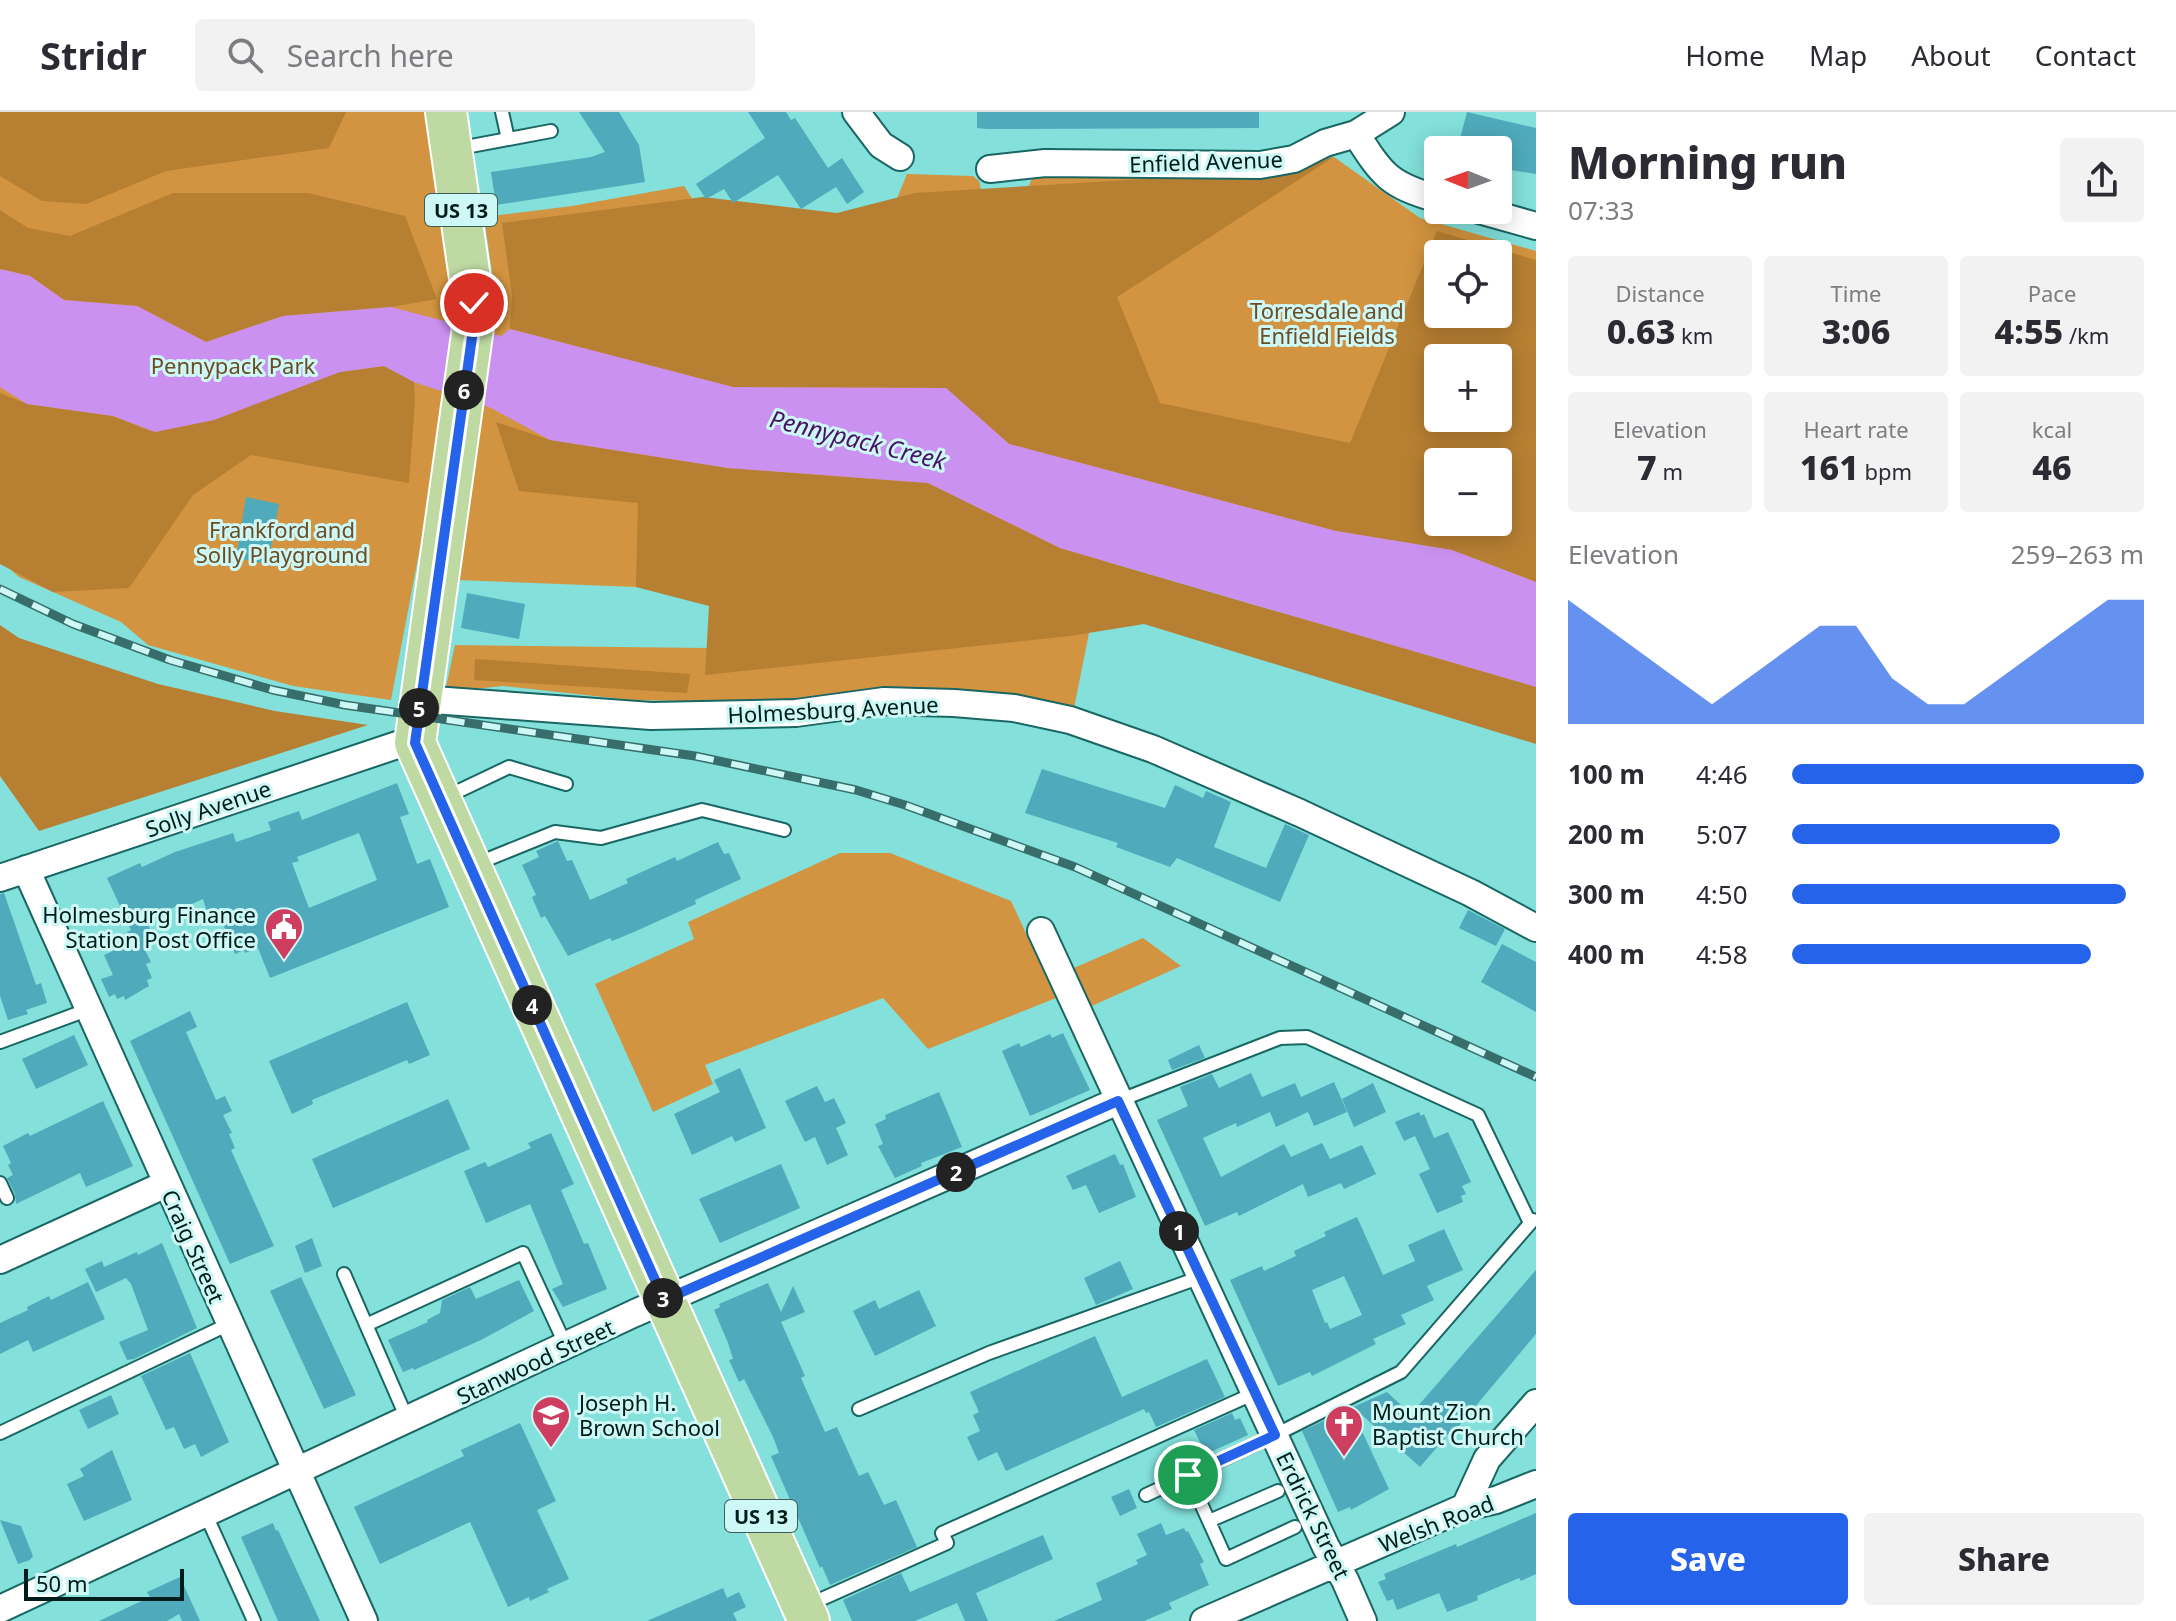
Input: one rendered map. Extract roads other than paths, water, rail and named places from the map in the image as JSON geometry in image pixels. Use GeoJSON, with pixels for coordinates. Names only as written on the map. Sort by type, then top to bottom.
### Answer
{"type":"FeatureCollection","features":[{"type":"Feature","properties":{"kind":"main road","name":"US 13"},"geometry":{"type":"LineString","coordinates":[[449,131],[473,291],[474,323],[420,699],[416,747],[806,1614]]}},
{"type":"Feature","properties":{"kind":"street"},"geometry":{"type":"LineString","coordinates":[[856,112],[881,145],[900,157]]}},
{"type":"Feature","properties":{"kind":"street","name":"Enfield Avenue"},"geometry":{"type":"LineString","coordinates":[[990,169],[1045,163],[1260,165],[1294,159],[1325,143],[1356,134],[1391,112]]}},
{"type":"Feature","properties":{"kind":"street"},"geometry":{"type":"LineString","coordinates":[[1356,134],[1380,171],[1405,190],[1424,195]]}},
{"type":"Feature","properties":{"kind":"street"},"geometry":{"type":"LineString","coordinates":[[1512,219],[1536,226]]}},
{"type":"Feature","properties":{"kind":"street","name":"Holmesburg Avenue"},"geometry":{"type":"LineString","coordinates":[[420,699],[651,716],[796,713],[884,701],[1014,708],[1070,720],[1153,749],[1300,813],[1471,893],[1536,928]]}},
{"type":"Feature","properties":{"kind":"street","name":"Solly Avenue"},"geometry":{"type":"LineString","coordinates":[[0,878],[415,739]]}},
{"type":"Feature","properties":{"kind":"street","name":"Craig Street"},"geometry":{"type":"LineString","coordinates":[[26,869],[364,1621]]}},
{"type":"Feature","properties":{"kind":"street","name":"Erdrick Street"},"geometry":{"type":"LineString","coordinates":[[1041,931],[1363,1621]]}},
{"type":"Feature","properties":{"kind":"street","name":"Stanwood Street"},"geometry":{"type":"LineString","coordinates":[[0,1609],[664,1300],[1118,1101]]}},
{"type":"Feature","properties":{"kind":"street"},"geometry":{"type":"LineString","coordinates":[[0,1260],[166,1184]]}},
{"type":"Feature","properties":{"kind":"street"},"geometry":{"type":"LineString","coordinates":[[1465,1507],[1487,1459],[1536,1403]]}},
{"type":"Feature","properties":{"kind":"street","name":"Welsh Road"},"geometry":{"type":"LineString","coordinates":[[1204,1621],[1465,1507],[1496,1500],[1536,1484]]}},
{"type":"Feature","properties":{"kind":"lane"},"geometry":{"type":"LineString","coordinates":[[502,112],[508,139]]}},
{"type":"Feature","properties":{"kind":"lane"},"geometry":{"type":"LineString","coordinates":[[449,131],[508,139],[551,131]]}},
{"type":"Feature","properties":{"kind":"lane"},"geometry":{"type":"LineString","coordinates":[[440,800],[509,767],[566,784]]}},
{"type":"Feature","properties":{"kind":"lane"},"geometry":{"type":"LineString","coordinates":[[470,866],[555,832],[601,838],[702,810],[784,830]]}},
{"type":"Feature","properties":{"kind":"lane"},"geometry":{"type":"LineString","coordinates":[[0,1042],[87,1010]]}},
{"type":"Feature","properties":{"kind":"lane"},"geometry":{"type":"LineString","coordinates":[[1118,1101],[1280,1038],[1307,1037],[1478,1115],[1533,1220],[1401,1372],[1146,1495]]}},
{"type":"Feature","properties":{"kind":"lane"},"geometry":{"type":"LineString","coordinates":[[0,1183],[7,1198]]}},
{"type":"Feature","properties":{"kind":"lane"},"geometry":{"type":"LineString","coordinates":[[366,1325],[523,1253],[566,1346]]}},
{"type":"Feature","properties":{"kind":"lane"},"geometry":{"type":"LineString","coordinates":[[344,1274],[408,1421]]}},
{"type":"Feature","properties":{"kind":"lane"},"geometry":{"type":"LineString","coordinates":[[859,1409],[989,1353],[1201,1277]]}},
{"type":"Feature","properties":{"kind":"lane"},"geometry":{"type":"LineString","coordinates":[[0,1433],[229,1324]]}},
{"type":"Feature","properties":{"kind":"lane"},"geometry":{"type":"LineString","coordinates":[[806,1614],[947,1543],[942,1533],[1255,1393]]}},
{"type":"Feature","properties":{"kind":"lane"},"geometry":{"type":"LineString","coordinates":[[1188,1475],[1226,1559],[1295,1527]]}},
{"type":"Feature","properties":{"kind":"lane"},"geometry":{"type":"LineString","coordinates":[[1209,1521],[1278,1491]]}},
{"type":"Feature","properties":{"kind":"lane"},"geometry":{"type":"LineString","coordinates":[[206,1515],[254,1621]]}},
{"type":"Feature","properties":{"kind":"water","name":"Pennypack Creek"},"geometry":{"type":"Polygon","coordinates":[[[0,269],[30,276],[64,300],[137,306],[206,342],[283,316],[391,307],[501,336],[510,329],[733,387],[946,388],[1009,444],[1336,531],[1452,550],[1536,582],[1536,687],[1060,548],[928,483],[728,468],[550,440],[491,408],[414,382],[384,366],[340,372],[214,420],[155,432],[113,416],[27,404],[0,387],[0,269]]]}},
{"type":"Feature","properties":{"kind":"railway"},"geometry":{"type":"LineString","coordinates":[[0,589],[73,624],[170,660],[273,690],[345,705],[695,756],[856,790],[905,805],[1075,867],[1536,1077]]}},
{"type":"Feature","properties":{"kind":"place","name":"Holmesburg Finance Station Post Office"},"geometry":{"type":"Point","coordinates":[284,961]}},
{"type":"Feature","properties":{"kind":"place","name":"Joseph H. Brown School"},"geometry":{"type":"Point","coordinates":[551,1449]}},
{"type":"Feature","properties":{"kind":"place","name":"Mount Zion Baptist Church"},"geometry":{"type":"Point","coordinates":[1344,1458]}},
{"type":"Feature","properties":{"kind":"park label","name":"Torresdale and Enfield Fields"},"geometry":{"type":"Point","coordinates":[1327,322]}},
{"type":"Feature","properties":{"kind":"park label","name":"Pennypack Park"},"geometry":{"type":"Point","coordinates":[233,365]}},
{"type":"Feature","properties":{"kind":"park label","name":"Frankford and Solly Playground"},"geometry":{"type":"Point","coordinates":[282,542]}}]}
